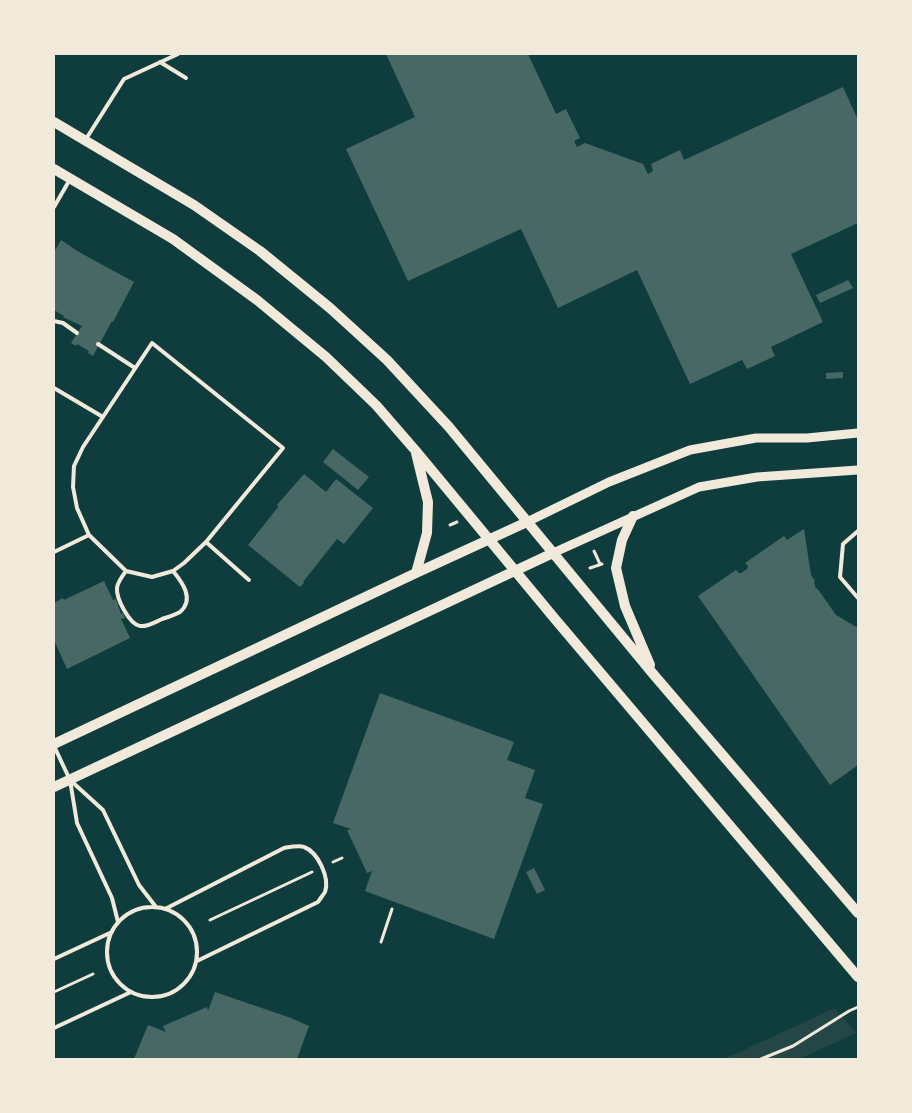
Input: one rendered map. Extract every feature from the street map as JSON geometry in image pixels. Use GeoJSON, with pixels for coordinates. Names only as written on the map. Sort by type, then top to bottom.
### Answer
{"type":"FeatureCollection","features":[{"type":"Feature","properties":{"kind":"main road"},"geometry":{"type":"LineString","coordinates":[[54,122],[194,205],[260,251],[330,308],[387,360],[449,427],[654,675],[858,913]]}},
{"type":"Feature","properties":{"kind":"main road"},"geometry":{"type":"LineString","coordinates":[[54,169],[173,239],[257,300],[326,358],[376,405],[858,977]]}},
{"type":"Feature","properties":{"kind":"main road"},"geometry":{"type":"LineString","coordinates":[[415,450],[428,502],[427,533],[416,573]]}},
{"type":"Feature","properties":{"kind":"main road"},"geometry":{"type":"LineString","coordinates":[[633,516],[622,540],[616,568],[625,606],[654,675]]}},
{"type":"Feature","properties":{"kind":"main road"},"geometry":{"type":"LineString","coordinates":[[54,745],[489,538],[527,522]]}},
{"type":"Feature","properties":{"kind":"main road"},"geometry":{"type":"LineString","coordinates":[[54,787],[553,553]]}},
{"type":"Feature","properties":{"kind":"street"},"geometry":{"type":"LineString","coordinates":[[527,522],[609,482],[690,450],[756,438],[807,438],[858,433]]}},
{"type":"Feature","properties":{"kind":"street"},"geometry":{"type":"LineString","coordinates":[[553,553],[699,488],[757,477],[858,470]]}},
{"type":"Feature","properties":{"kind":"lane"},"geometry":{"type":"LineString","coordinates":[[85,139],[124,79],[178,54]]}},
{"type":"Feature","properties":{"kind":"lane"},"geometry":{"type":"LineString","coordinates":[[160,62],[186,78]]}},
{"type":"Feature","properties":{"kind":"lane"},"geometry":{"type":"LineString","coordinates":[[54,207],[70,179]]}},
{"type":"Feature","properties":{"kind":"lane"},"geometry":{"type":"LineString","coordinates":[[54,321],[63,323],[77,333]]}},
{"type":"Feature","properties":{"kind":"lane"},"geometry":{"type":"LineString","coordinates":[[152,343],[283,448],[206,542],[173,571],[152,577],[126,571],[89,535],[77,508],[73,487],[74,466],[83,447],[136,368],[152,343]]}},
{"type":"Feature","properties":{"kind":"lane"},"geometry":{"type":"LineString","coordinates":[[98,344],[136,368]]}},
{"type":"Feature","properties":{"kind":"lane"},"geometry":{"type":"LineString","coordinates":[[54,388],[103,417]]}},
{"type":"Feature","properties":{"kind":"lane"},"geometry":{"type":"LineString","coordinates":[[858,532],[843,544],[840,577],[858,598]]}},
{"type":"Feature","properties":{"kind":"lane"},"geometry":{"type":"LineString","coordinates":[[54,552],[89,535]]}},
{"type":"Feature","properties":{"kind":"lane"},"geometry":{"type":"LineString","coordinates":[[206,542],[249,580]]}},
{"type":"Feature","properties":{"kind":"lane"},"geometry":{"type":"LineString","coordinates":[[126,571],[119,580],[117,590],[120,603],[131,620],[139,626],[148,626],[179,612],[185,606],[187,597],[184,584],[173,571]]}},
{"type":"Feature","properties":{"kind":"lane"},"geometry":{"type":"LineString","coordinates":[[54,745],[70,780],[77,824],[112,898],[118,922]]}},
{"type":"Feature","properties":{"kind":"lane"},"geometry":{"type":"LineString","coordinates":[[70,780],[103,810],[139,885],[156,907]]}},
{"type":"Feature","properties":{"kind":"lane"},"geometry":{"type":"LineString","coordinates":[[165,908],[284,848],[303,846],[315,853],[322,867],[326,885],[325,892],[318,902],[197,961]]}},
{"type":"Feature","properties":{"kind":"lane"},"geometry":{"type":"LineString","coordinates":[[142,908],[165,908],[177,914],[187,923],[194,934],[198,948],[197,961],[192,974],[183,985],[171,993],[158,997],[144,996],[131,992],[121,985],[109,966],[107,954],[112,932],[118,922],[129,913],[142,908]]}},
{"type":"Feature","properties":{"kind":"lane"},"geometry":{"type":"LineString","coordinates":[[54,959],[112,932]]}},
{"type":"Feature","properties":{"kind":"lane"},"geometry":{"type":"LineString","coordinates":[[54,1028],[131,992]]}},
{"type":"Feature","properties":{"kind":"path"},"geometry":{"type":"LineString","coordinates":[[594,551],[600,565]]}},
{"type":"Feature","properties":{"kind":"path"},"geometry":{"type":"LineString","coordinates":[[590,568],[608,562]]}},
{"type":"Feature","properties":{"kind":"path"},"geometry":{"type":"LineString","coordinates":[[210,920],[342,858]]}},
{"type":"Feature","properties":{"kind":"path"},"geometry":{"type":"LineString","coordinates":[[381,942],[392,909]]}},
{"type":"Feature","properties":{"kind":"path"},"geometry":{"type":"LineString","coordinates":[[54,992],[93,974]]}},
{"type":"Feature","properties":{"kind":"path"},"geometry":{"type":"LineString","coordinates":[[761,1059],[793,1046],[858,1007]]}},
{"type":"Feature","properties":{"kind":"shaded area"},"geometry":{"type":"Polygon","coordinates":[[[835,1008],[856,1033],[799,1059],[724,1059],[835,1008]]]}},
{"type":"Feature","properties":{"kind":"building"},"geometry":{"type":"Polygon","coordinates":[[[386,54],[528,54],[556,114],[566,109],[580,138],[574,141],[577,147],[585,143],[643,164],[648,174],[653,171],[651,164],[680,150],[684,160],[843,87],[858,120],[858,223],[791,254],[823,322],[771,347],[775,356],[747,369],[742,360],[690,384],[637,270],[558,308],[521,229],[408,281],[346,149],[415,117],[386,54]]]}},
{"type":"Feature","properties":{"kind":"building"},"geometry":{"type":"Polygon","coordinates":[[[61,240],[134,282],[93,356],[88,353],[89,351],[77,344],[76,346],[71,343],[82,326],[63,317],[54,310],[54,252],[61,240]]]}},
{"type":"Feature","properties":{"kind":"building"},"geometry":{"type":"Polygon","coordinates":[[[848,280],[853,288],[820,303],[816,295],[848,280]]]}},
{"type":"Feature","properties":{"kind":"building"},"geometry":{"type":"Polygon","coordinates":[[[843,372],[843,378],[826,379],[826,373],[843,372]]]}},
{"type":"Feature","properties":{"kind":"building"},"geometry":{"type":"Polygon","coordinates":[[[333,449],[369,477],[358,490],[323,462],[333,449]]]}},
{"type":"Feature","properties":{"kind":"building"},"geometry":{"type":"Polygon","coordinates":[[[304,474],[326,492],[336,479],[373,508],[344,544],[337,539],[300,587],[248,545],[278,507],[277,505],[304,474]]]}},
{"type":"Feature","properties":{"kind":"building"},"geometry":{"type":"Polygon","coordinates":[[[804,529],[811,575],[815,581],[816,589],[836,615],[858,628],[858,765],[830,785],[698,596],[736,570],[741,573],[747,569],[748,566],[745,563],[784,536],[787,540],[804,529]]]}},
{"type":"Feature","properties":{"kind":"building"},"geometry":{"type":"Polygon","coordinates":[[[104,581],[113,600],[116,599],[121,614],[123,613],[125,618],[121,619],[130,638],[67,669],[54,640],[54,603],[104,581]]]}},
{"type":"Feature","properties":{"kind":"building"},"geometry":{"type":"Polygon","coordinates":[[[380,693],[514,742],[507,760],[535,770],[525,798],[543,804],[494,939],[365,891],[372,871],[367,873],[347,830],[351,829],[333,823],[380,693]]]}},
{"type":"Feature","properties":{"kind":"building"},"geometry":{"type":"Polygon","coordinates":[[[534,868],[545,890],[537,894],[526,872],[534,868]]]}},
{"type":"Feature","properties":{"kind":"building"},"geometry":{"type":"Polygon","coordinates":[[[215,992],[309,1026],[297,1059],[134,1059],[148,1025],[166,1032],[163,1026],[207,1007],[208,1011],[215,992]]]}}]}
